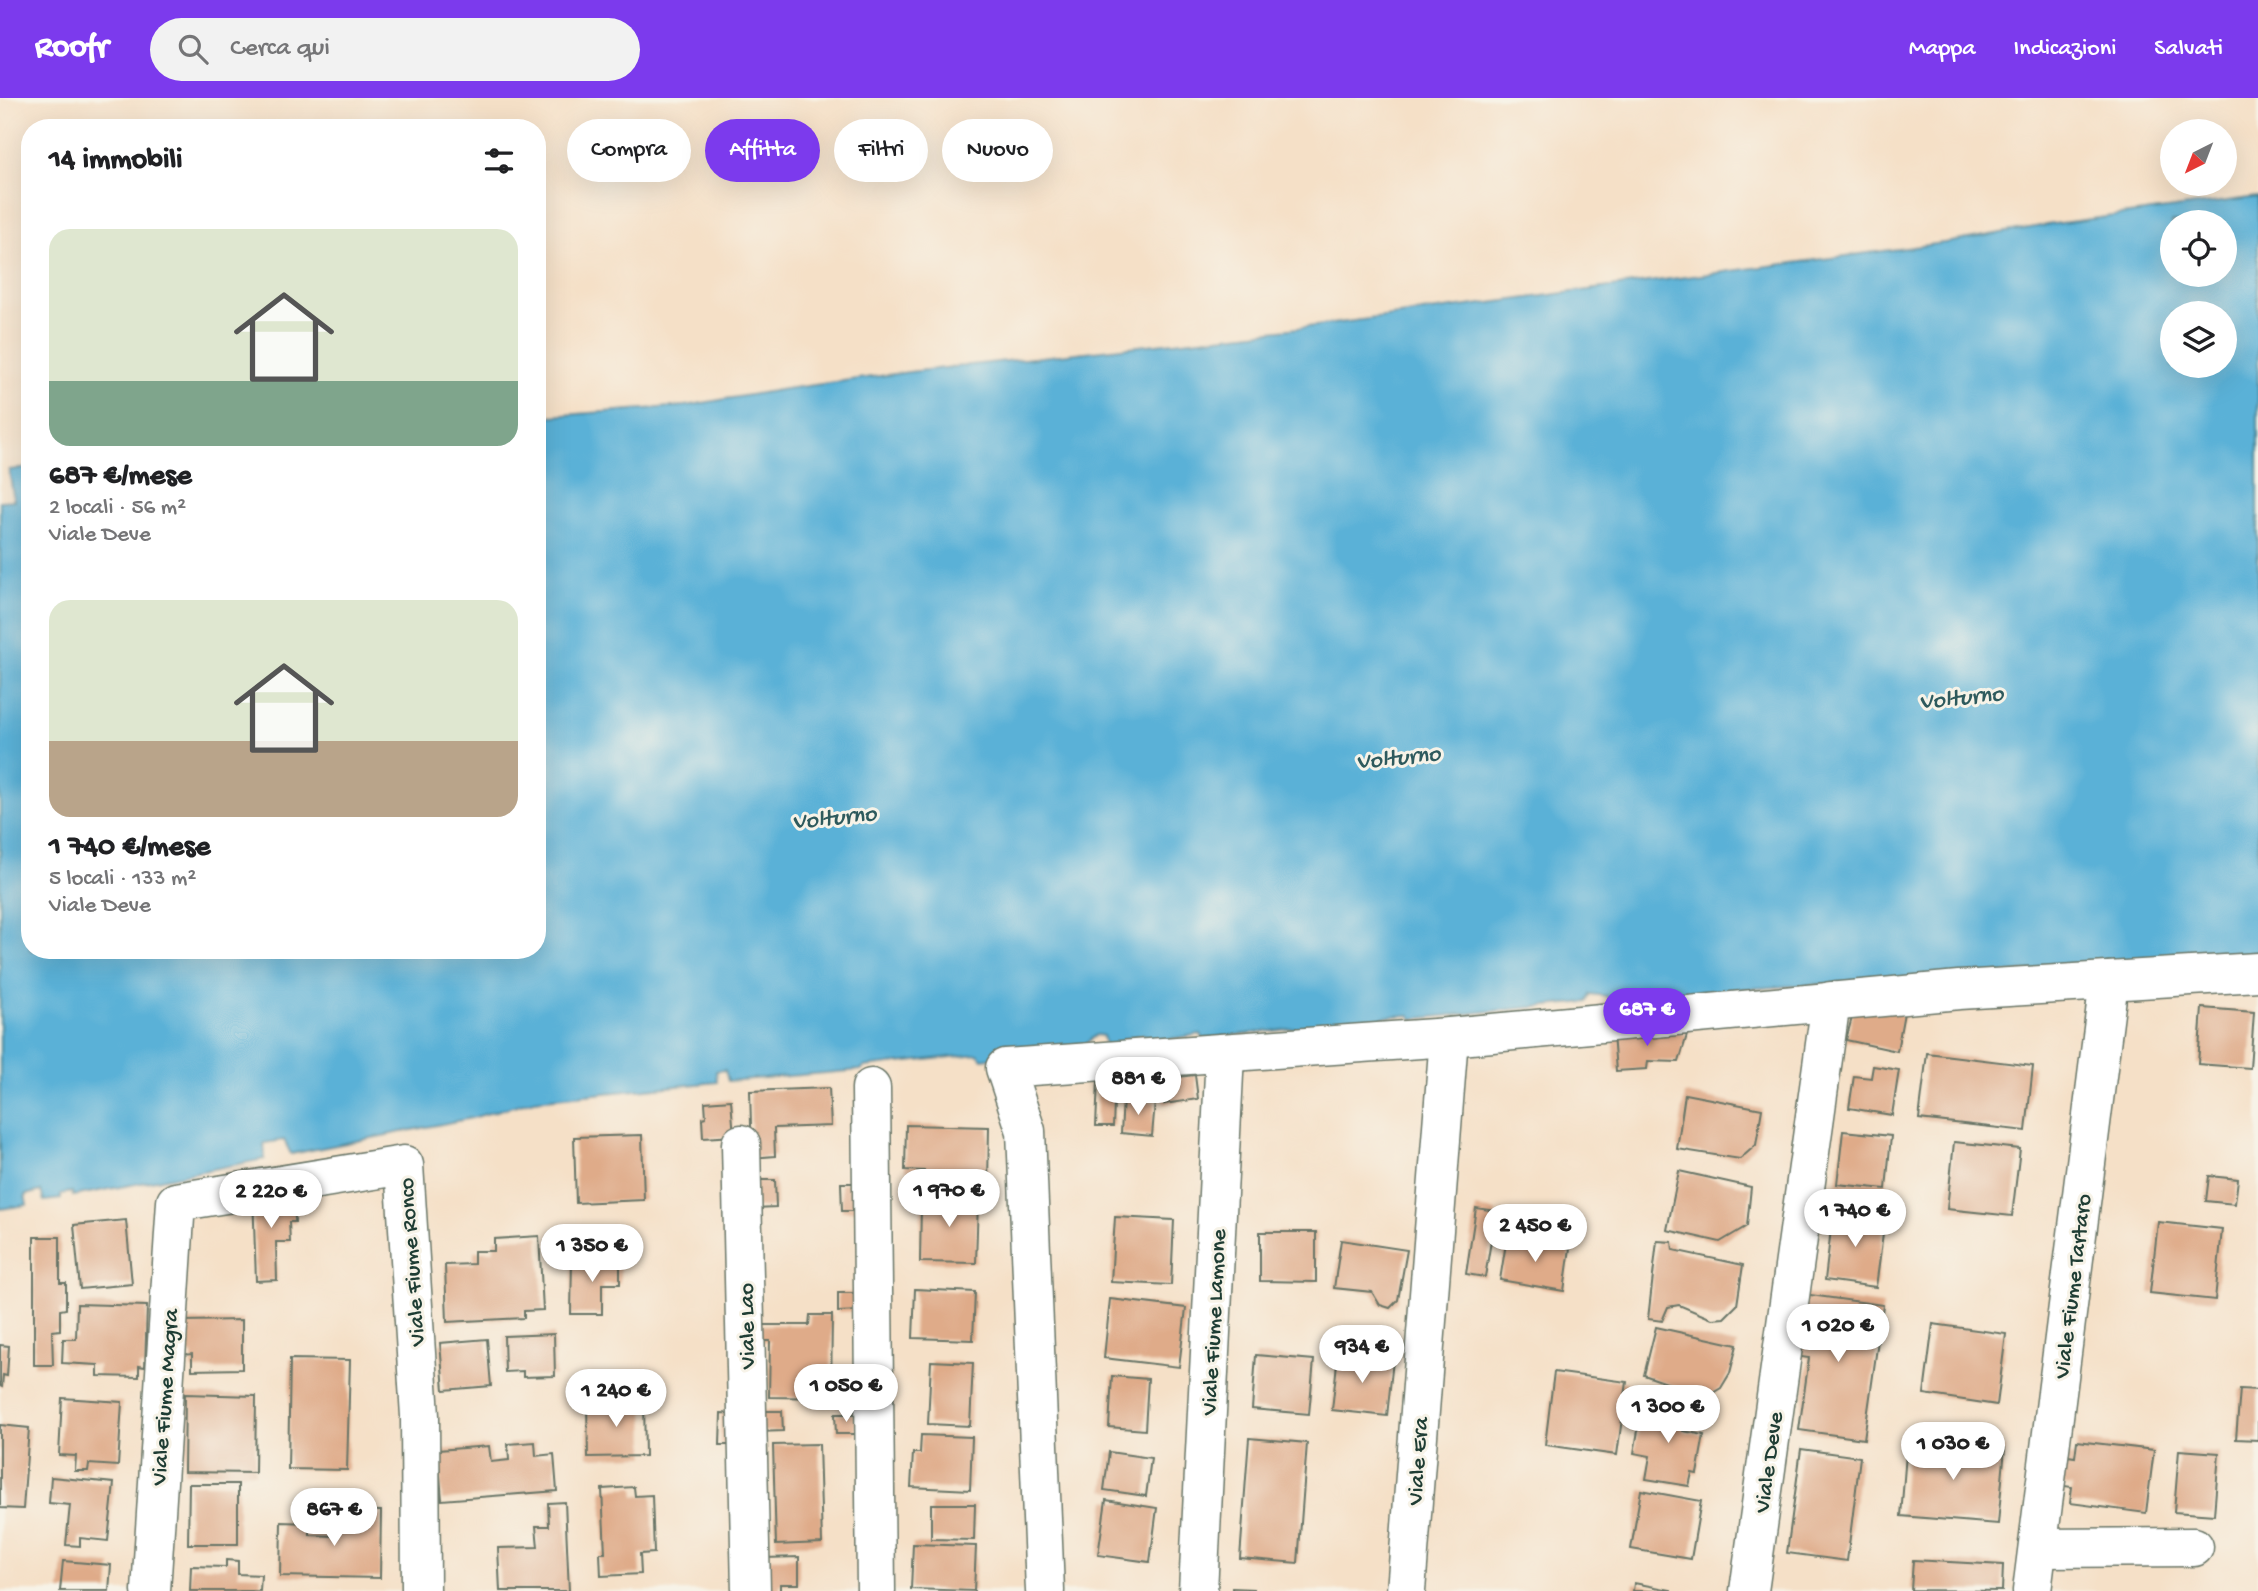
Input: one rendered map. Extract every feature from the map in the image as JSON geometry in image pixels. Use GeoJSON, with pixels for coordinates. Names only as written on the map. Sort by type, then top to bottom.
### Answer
{"type":"FeatureCollection","features":[{"type":"Feature","properties":{"kind":"street"},"geometry":{"type":"LineString","coordinates":[[1045,1591],[1026,1131],[1006,1068],[1449,1038],[1959,990],[2258,972]]}},
{"type":"Feature","properties":{"kind":"street","name":"Viale Fiume Tartaro"},"geometry":{"type":"LineString","coordinates":[[2032,1591],[2109,981]]}},
{"type":"Feature","properties":{"kind":"street","name":"Viale Deve"},"geometry":{"type":"LineString","coordinates":[[1749,1591],[1831,1001]]}},
{"type":"Feature","properties":{"kind":"street","name":"Viale Era"},"geometry":{"type":"LineString","coordinates":[[1406,1591],[1449,1038]]}},
{"type":"Feature","properties":{"kind":"street","name":"Viale Fiume Lamone"},"geometry":{"type":"LineString","coordinates":[[1198,1591],[1225,1054]]}},
{"type":"Feature","properties":{"kind":"street"},"geometry":{"type":"LineString","coordinates":[[872,1088],[876,1591]]}},
{"type":"Feature","properties":{"kind":"street","name":"Viale Lao"},"geometry":{"type":"LineString","coordinates":[[740,1144],[751,1591]]}},
{"type":"Feature","properties":{"kind":"street","name":"Viale Fiume Ronco"},"geometry":{"type":"LineString","coordinates":[[176,1202],[404,1165],[420,1416],[421,1591]]}},
{"type":"Feature","properties":{"kind":"street","name":"Viale Fiume Magra"},"geometry":{"type":"LineString","coordinates":[[151,1591],[176,1202]]}},
{"type":"Feature","properties":{"kind":"street"},"geometry":{"type":"LineString","coordinates":[[2038,1548],[2194,1547]]}},
{"type":"Feature","properties":{"kind":"water","name":"Volturno"},"geometry":{"type":"Polygon","coordinates":[[[2258,197],[2258,958],[1743,989],[1610,1000],[1606,996],[1590,994],[1587,1002],[1412,1019],[1410,1015],[1383,1017],[1383,1022],[1315,1026],[1203,1039],[1201,1034],[1146,1043],[1144,1034],[1122,1039],[1121,1046],[1105,1047],[1103,1036],[1096,1035],[1080,1048],[982,1059],[978,1054],[864,1067],[861,1070],[728,1081],[725,1070],[716,1071],[717,1082],[534,1100],[472,1118],[291,1154],[284,1140],[264,1143],[265,1159],[73,1196],[72,1192],[61,1194],[61,1199],[44,1201],[41,1191],[25,1195],[27,1205],[0,1209],[0,501],[14,500],[9,470],[21,469],[21,959],[546,959],[546,416],[685,406],[909,372],[1316,326],[1951,242],[2046,225],[2258,197]]]}},
{"type":"Feature","properties":{"kind":"building"},"geometry":{"type":"Polygon","coordinates":[[[1855,1006],[1905,1007],[1897,1051],[1846,1040],[1855,1006]]]}},
{"type":"Feature","properties":{"kind":"building"},"geometry":{"type":"Polygon","coordinates":[[[2202,1008],[2254,1012],[2250,1068],[2198,1064],[2202,1008]]]}},
{"type":"Feature","properties":{"kind":"building"},"geometry":{"type":"Polygon","coordinates":[[[1663,1029],[1687,1035],[1679,1062],[1648,1061],[1647,1069],[1616,1071],[1613,1034],[1663,1029]]]}},
{"type":"Feature","properties":{"kind":"building"},"geometry":{"type":"Polygon","coordinates":[[[1927,1053],[2033,1066],[2026,1131],[1919,1119],[1927,1053]]]}},
{"type":"Feature","properties":{"kind":"building"},"geometry":{"type":"Polygon","coordinates":[[[1873,1066],[1899,1070],[1892,1115],[1849,1108],[1854,1076],[1871,1078],[1873,1066]]]}},
{"type":"Feature","properties":{"kind":"building"},"geometry":{"type":"Polygon","coordinates":[[[1195,1075],[1198,1099],[1164,1104],[1161,1079],[1195,1075]]]}},
{"type":"Feature","properties":{"kind":"building"},"geometry":{"type":"Polygon","coordinates":[[[1098,1080],[1115,1081],[1113,1126],[1096,1126],[1098,1080]]]}},
{"type":"Feature","properties":{"kind":"building"},"geometry":{"type":"Polygon","coordinates":[[[829,1088],[831,1126],[774,1128],[775,1156],[752,1158],[750,1091],[829,1088]]]}},
{"type":"Feature","properties":{"kind":"building"},"geometry":{"type":"Polygon","coordinates":[[[1685,1094],[1762,1109],[1756,1145],[1740,1159],[1677,1149],[1685,1094]]]}},
{"type":"Feature","properties":{"kind":"building"},"geometry":{"type":"Polygon","coordinates":[[[1123,1099],[1155,1102],[1152,1136],[1121,1133],[1123,1099]]]}},
{"type":"Feature","properties":{"kind":"building"},"geometry":{"type":"Polygon","coordinates":[[[731,1100],[734,1136],[703,1138],[702,1118],[706,1117],[705,1102],[731,1100]]]}},
{"type":"Feature","properties":{"kind":"building"},"geometry":{"type":"Polygon","coordinates":[[[906,1125],[989,1127],[988,1184],[924,1182],[924,1171],[905,1170],[906,1125]]]}},
{"type":"Feature","properties":{"kind":"building"},"geometry":{"type":"Polygon","coordinates":[[[1843,1131],[1891,1136],[1886,1189],[1837,1184],[1843,1131]]]}},
{"type":"Feature","properties":{"kind":"building"},"geometry":{"type":"Polygon","coordinates":[[[642,1135],[644,1200],[576,1203],[574,1137],[642,1135]]]}},
{"type":"Feature","properties":{"kind":"building"},"geometry":{"type":"Polygon","coordinates":[[[1954,1142],[2020,1149],[2012,1216],[1947,1209],[1954,1142]]]}},
{"type":"Feature","properties":{"kind":"building"},"geometry":{"type":"Polygon","coordinates":[[[1679,1171],[1751,1187],[1747,1226],[1720,1242],[1667,1230],[1679,1171]]]}},
{"type":"Feature","properties":{"kind":"building"},"geometry":{"type":"Polygon","coordinates":[[[2209,1176],[2238,1179],[2235,1204],[2206,1201],[2209,1176]]]}},
{"type":"Feature","properties":{"kind":"building"},"geometry":{"type":"Polygon","coordinates":[[[755,1180],[775,1180],[776,1207],[755,1208],[755,1180]]]}},
{"type":"Feature","properties":{"kind":"building"},"geometry":{"type":"Polygon","coordinates":[[[841,1183],[858,1183],[858,1211],[842,1211],[841,1183]]]}},
{"type":"Feature","properties":{"kind":"building"},"geometry":{"type":"Polygon","coordinates":[[[937,1191],[965,1192],[965,1200],[978,1200],[976,1263],[920,1262],[921,1204],[937,1205],[937,1191]]]}},
{"type":"Feature","properties":{"kind":"building"},"geometry":{"type":"Polygon","coordinates":[[[294,1193],[295,1222],[289,1222],[290,1242],[276,1242],[277,1280],[256,1281],[253,1194],[294,1193]]]}},
{"type":"Feature","properties":{"kind":"building"},"geometry":{"type":"Polygon","coordinates":[[[1476,1208],[1496,1211],[1485,1277],[1466,1274],[1476,1208]]]}},
{"type":"Feature","properties":{"kind":"building"},"geometry":{"type":"Polygon","coordinates":[[[1833,1212],[1885,1219],[1876,1287],[1825,1280],[1833,1212]]]}},
{"type":"Feature","properties":{"kind":"building"},"geometry":{"type":"Polygon","coordinates":[[[1115,1217],[1174,1220],[1171,1285],[1111,1282],[1115,1217]]]}},
{"type":"Feature","properties":{"kind":"building"},"geometry":{"type":"Polygon","coordinates":[[[126,1220],[132,1284],[80,1289],[74,1225],[126,1220]]]}},
{"type":"Feature","properties":{"kind":"building"},"geometry":{"type":"Polygon","coordinates":[[[2158,1222],[2222,1229],[2215,1300],[2150,1293],[2158,1222]]]}},
{"type":"Feature","properties":{"kind":"building"},"geometry":{"type":"Polygon","coordinates":[[[1260,1232],[1316,1232],[1316,1282],[1260,1281],[1260,1232]]]}},
{"type":"Feature","properties":{"kind":"building"},"geometry":{"type":"Polygon","coordinates":[[[539,1236],[543,1310],[524,1311],[524,1318],[447,1322],[445,1265],[474,1264],[474,1251],[494,1251],[494,1239],[539,1236]]]}},
{"type":"Feature","properties":{"kind":"building"},"geometry":{"type":"Polygon","coordinates":[[[34,1237],[60,1237],[60,1283],[66,1283],[66,1309],[60,1310],[60,1330],[52,1331],[53,1365],[34,1365],[34,1237]]]}},
{"type":"Feature","properties":{"kind":"building"},"geometry":{"type":"Polygon","coordinates":[[[1507,1237],[1570,1248],[1564,1291],[1500,1280],[1507,1237]]]}},
{"type":"Feature","properties":{"kind":"building"},"geometry":{"type":"Polygon","coordinates":[[[1341,1240],[1407,1250],[1398,1300],[1390,1308],[1380,1305],[1372,1292],[1334,1288],[1341,1240]]]}},
{"type":"Feature","properties":{"kind":"building"},"geometry":{"type":"Polygon","coordinates":[[[1657,1241],[1672,1242],[1673,1250],[1743,1265],[1737,1305],[1724,1318],[1712,1319],[1679,1305],[1668,1307],[1662,1321],[1648,1319],[1657,1241]]]}},
{"type":"Feature","properties":{"kind":"building"},"geometry":{"type":"Polygon","coordinates":[[[572,1260],[620,1261],[620,1284],[602,1284],[602,1314],[571,1314],[572,1260]]]}},
{"type":"Feature","properties":{"kind":"building"},"geometry":{"type":"Polygon","coordinates":[[[915,1289],[975,1292],[973,1340],[913,1338],[915,1289]]]}},
{"type":"Feature","properties":{"kind":"building"},"geometry":{"type":"Polygon","coordinates":[[[838,1293],[858,1293],[858,1311],[838,1312],[838,1293]]]}},
{"type":"Feature","properties":{"kind":"building"},"geometry":{"type":"Polygon","coordinates":[[[1803,1294],[1883,1305],[1864,1439],[1799,1430],[1809,1358],[1794,1356],[1803,1294]]]}},
{"type":"Feature","properties":{"kind":"building"},"geometry":{"type":"Polygon","coordinates":[[[1110,1299],[1186,1308],[1179,1367],[1104,1358],[1110,1299]]]}},
{"type":"Feature","properties":{"kind":"building"},"geometry":{"type":"Polygon","coordinates":[[[77,1304],[147,1306],[145,1367],[139,1366],[139,1377],[98,1376],[98,1365],[62,1363],[63,1339],[76,1339],[77,1304]]]}},
{"type":"Feature","properties":{"kind":"building"},"geometry":{"type":"Polygon","coordinates":[[[810,1315],[832,1315],[831,1398],[769,1397],[770,1341],[759,1341],[759,1325],[809,1325],[810,1315]]]}},
{"type":"Feature","properties":{"kind":"building"},"geometry":{"type":"Polygon","coordinates":[[[242,1320],[242,1369],[192,1370],[192,1354],[183,1355],[182,1321],[242,1320]]]}},
{"type":"Feature","properties":{"kind":"building"},"geometry":{"type":"Polygon","coordinates":[[[1933,1324],[2006,1334],[1997,1405],[1924,1394],[1933,1324]]]}},
{"type":"Feature","properties":{"kind":"building"},"geometry":{"type":"Polygon","coordinates":[[[1656,1327],[1737,1345],[1730,1373],[1721,1388],[1706,1397],[1644,1375],[1656,1327]]]}},
{"type":"Feature","properties":{"kind":"building"},"geometry":{"type":"Polygon","coordinates":[[[554,1334],[555,1376],[523,1377],[523,1371],[505,1372],[504,1336],[554,1334]]]}},
{"type":"Feature","properties":{"kind":"building"},"geometry":{"type":"Polygon","coordinates":[[[487,1339],[491,1386],[444,1390],[440,1343],[487,1339]]]}},
{"type":"Feature","properties":{"kind":"building"},"geometry":{"type":"Polygon","coordinates":[[[0,1345],[9,1346],[7,1376],[3,1375],[2,1387],[0,1386],[0,1345]]]}},
{"type":"Feature","properties":{"kind":"building"},"geometry":{"type":"Polygon","coordinates":[[[1338,1354],[1393,1360],[1387,1416],[1332,1410],[1338,1354]]]}},
{"type":"Feature","properties":{"kind":"building"},"geometry":{"type":"Polygon","coordinates":[[[1256,1355],[1314,1360],[1309,1414],[1252,1409],[1256,1355]]]}},
{"type":"Feature","properties":{"kind":"building"},"geometry":{"type":"Polygon","coordinates":[[[290,1359],[350,1360],[347,1470],[288,1469],[290,1359]]]}},
{"type":"Feature","properties":{"kind":"building"},"geometry":{"type":"Polygon","coordinates":[[[931,1361],[973,1363],[970,1426],[928,1424],[931,1361]]]}},
{"type":"Feature","properties":{"kind":"building"},"geometry":{"type":"Polygon","coordinates":[[[1554,1372],[1627,1382],[1617,1455],[1545,1445],[1554,1372]]]}},
{"type":"Feature","properties":{"kind":"building"},"geometry":{"type":"Polygon","coordinates":[[[1112,1376],[1148,1379],[1145,1430],[1109,1427],[1112,1376]]]}},
{"type":"Feature","properties":{"kind":"building"},"geometry":{"type":"Polygon","coordinates":[[[2240,1389],[2258,1390],[2258,1440],[2236,1439],[2240,1389]]]}},
{"type":"Feature","properties":{"kind":"building"},"geometry":{"type":"Polygon","coordinates":[[[185,1394],[256,1396],[255,1473],[184,1472],[185,1394]]]}},
{"type":"Feature","properties":{"kind":"building"},"geometry":{"type":"Polygon","coordinates":[[[62,1398],[122,1402],[118,1466],[89,1464],[88,1471],[75,1471],[76,1456],[59,1455],[62,1398]]]}},
{"type":"Feature","properties":{"kind":"building"},"geometry":{"type":"Polygon","coordinates":[[[644,1400],[645,1456],[588,1457],[587,1402],[644,1400]]]}},
{"type":"Feature","properties":{"kind":"building"},"geometry":{"type":"Polygon","coordinates":[[[1643,1403],[1686,1411],[1683,1431],[1704,1435],[1697,1474],[1692,1473],[1689,1486],[1646,1479],[1650,1456],[1634,1453],[1643,1403]]]}},
{"type":"Feature","properties":{"kind":"building"},"geometry":{"type":"Polygon","coordinates":[[[758,1411],[782,1411],[783,1431],[758,1432],[758,1411]]]}},
{"type":"Feature","properties":{"kind":"building"},"geometry":{"type":"Polygon","coordinates":[[[721,1413],[736,1414],[736,1445],[720,1445],[721,1413]]]}},
{"type":"Feature","properties":{"kind":"building"},"geometry":{"type":"Polygon","coordinates":[[[835,1414],[856,1414],[856,1434],[836,1434],[835,1414]]]}},
{"type":"Feature","properties":{"kind":"building"},"geometry":{"type":"Polygon","coordinates":[[[0,1425],[29,1428],[23,1509],[0,1508],[0,1425]]]}},
{"type":"Feature","properties":{"kind":"building"},"geometry":{"type":"Polygon","coordinates":[[[921,1435],[972,1437],[970,1490],[911,1487],[913,1453],[920,1453],[921,1435]]]}},
{"type":"Feature","properties":{"kind":"building"},"geometry":{"type":"Polygon","coordinates":[[[1249,1438],[1307,1443],[1298,1563],[1240,1558],[1249,1438]]]}},
{"type":"Feature","properties":{"kind":"building"},"geometry":{"type":"Polygon","coordinates":[[[1907,1441],[2005,1448],[1998,1524],[1901,1516],[1907,1441]]]}},
{"type":"Feature","properties":{"kind":"building"},"geometry":{"type":"Polygon","coordinates":[[[2077,1441],[2154,1450],[2146,1513],[2070,1503],[2072,1487],[2057,1485],[2061,1455],[2075,1457],[2077,1441]]]}},
{"type":"Feature","properties":{"kind":"building"},"geometry":{"type":"Polygon","coordinates":[[[535,1442],[536,1456],[554,1454],[557,1491],[442,1500],[438,1450],[489,1446],[491,1462],[509,1460],[508,1444],[535,1442]]]}},
{"type":"Feature","properties":{"kind":"building"},"geometry":{"type":"Polygon","coordinates":[[[819,1444],[822,1543],[776,1545],[773,1445],[819,1444]]]}},
{"type":"Feature","properties":{"kind":"building"},"geometry":{"type":"Polygon","coordinates":[[[1801,1449],[1860,1457],[1847,1561],[1787,1553],[1801,1449]]]}},
{"type":"Feature","properties":{"kind":"building"},"geometry":{"type":"Polygon","coordinates":[[[2179,1450],[2219,1453],[2214,1515],[2174,1512],[2179,1450]]]}},
{"type":"Feature","properties":{"kind":"building"},"geometry":{"type":"Polygon","coordinates":[[[1109,1452],[1151,1458],[1146,1496],[1104,1490],[1109,1452]]]}},
{"type":"Feature","properties":{"kind":"building"},"geometry":{"type":"Polygon","coordinates":[[[51,1477],[114,1483],[108,1541],[80,1538],[80,1546],[66,1545],[70,1505],[49,1503],[51,1477]]]}},
{"type":"Feature","properties":{"kind":"building"},"geometry":{"type":"Polygon","coordinates":[[[189,1484],[238,1484],[238,1544],[188,1544],[189,1484]]]}},
{"type":"Feature","properties":{"kind":"building"},"geometry":{"type":"Polygon","coordinates":[[[634,1487],[635,1496],[652,1495],[654,1553],[640,1554],[641,1574],[601,1576],[600,1553],[605,1553],[602,1489],[634,1487]]]}},
{"type":"Feature","properties":{"kind":"building"},"geometry":{"type":"Polygon","coordinates":[[[1641,1490],[1701,1501],[1691,1559],[1631,1549],[1641,1490]]]}},
{"type":"Feature","properties":{"kind":"building"},"geometry":{"type":"Polygon","coordinates":[[[1106,1500],[1157,1508],[1150,1562],[1098,1555],[1106,1500]]]}},
{"type":"Feature","properties":{"kind":"building"},"geometry":{"type":"Polygon","coordinates":[[[565,1502],[569,1591],[500,1591],[498,1548],[538,1547],[536,1526],[549,1526],[548,1503],[565,1502]]]}},
{"type":"Feature","properties":{"kind":"building"},"geometry":{"type":"Polygon","coordinates":[[[931,1504],[975,1504],[974,1540],[931,1539],[931,1504]]]}},
{"type":"Feature","properties":{"kind":"building"},"geometry":{"type":"Polygon","coordinates":[[[335,1510],[381,1511],[380,1578],[280,1576],[281,1522],[310,1523],[310,1535],[334,1536],[335,1510]]]}},
{"type":"Feature","properties":{"kind":"building"},"geometry":{"type":"Polygon","coordinates":[[[913,1544],[976,1546],[974,1591],[911,1589],[913,1544]]]}},
{"type":"Feature","properties":{"kind":"building"},"geometry":{"type":"Polygon","coordinates":[[[799,1557],[799,1584],[780,1584],[780,1591],[765,1591],[764,1558],[799,1557]]]}},
{"type":"Feature","properties":{"kind":"building"},"geometry":{"type":"Polygon","coordinates":[[[226,1560],[238,1561],[238,1574],[261,1575],[260,1591],[190,1591],[191,1566],[226,1567],[226,1560]]]}},
{"type":"Feature","properties":{"kind":"building"},"geometry":{"type":"Polygon","coordinates":[[[1913,1560],[2003,1565],[2002,1591],[1911,1590],[1913,1560]]]}},
{"type":"Feature","properties":{"kind":"building"},"geometry":{"type":"Polygon","coordinates":[[[63,1561],[111,1565],[109,1591],[60,1591],[63,1561]]]}},
{"type":"Feature","properties":{"kind":"building"},"geometry":{"type":"Polygon","coordinates":[[[1634,1583],[1671,1590],[1671,1591],[1633,1591],[1634,1583]]]}},
{"type":"Feature","properties":{"kind":"building"},"geometry":{"type":"Polygon","coordinates":[[[1232,1588],[1254,1589],[1254,1591],[1232,1591],[1232,1588]]]}}]}
